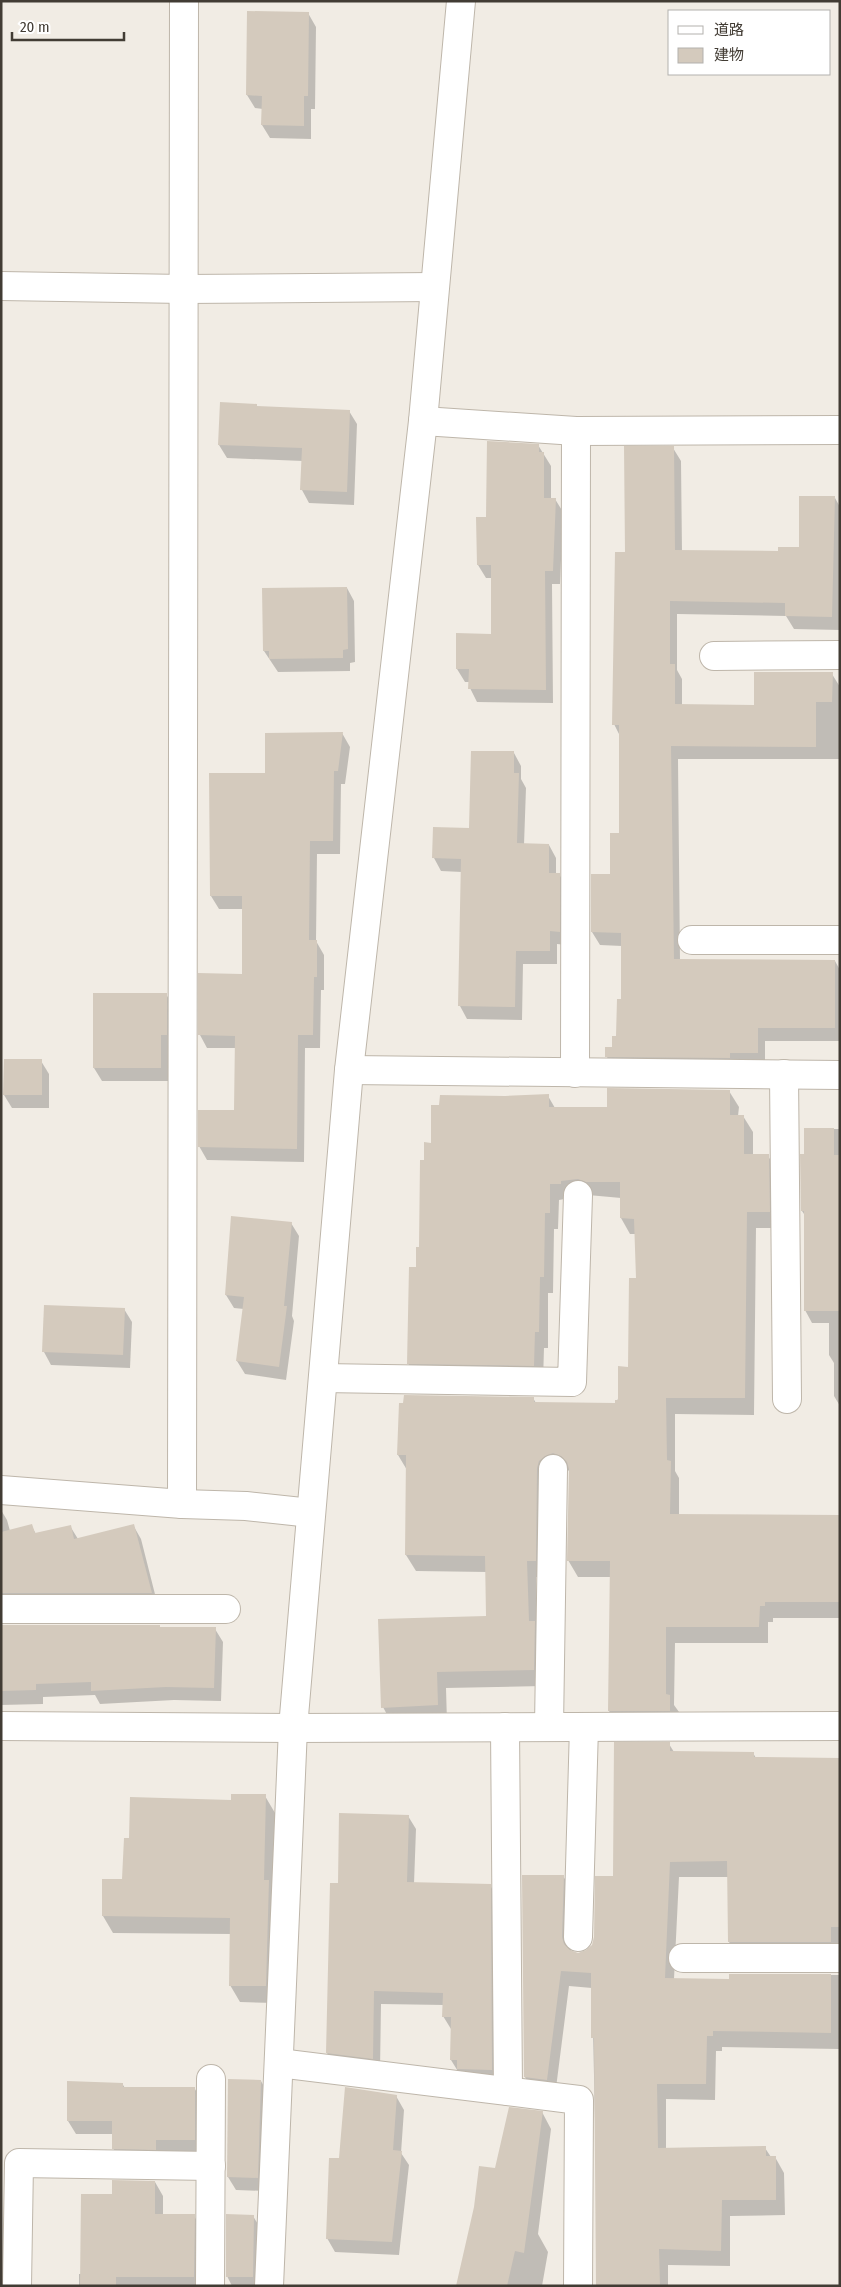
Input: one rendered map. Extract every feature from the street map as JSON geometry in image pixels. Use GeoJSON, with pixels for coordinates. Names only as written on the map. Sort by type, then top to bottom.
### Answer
{"type":"FeatureCollection","features":[{"type":"Feature","properties":{"kind":"street"},"geometry":{"type":"LineString","coordinates":[[182,1504],[184,1]]}},
{"type":"Feature","properties":{"kind":"street"},"geometry":{"type":"LineString","coordinates":[[269,2286],[293,1728],[311,1513],[349,1070],[423,421],[461,1]]}},
{"type":"Feature","properties":{"kind":"street"},"geometry":{"type":"LineString","coordinates":[[1,286],[184,289],[434,287]]}},
{"type":"Feature","properties":{"kind":"street"},"geometry":{"type":"LineString","coordinates":[[423,421],[576,431],[840,430]]}},
{"type":"Feature","properties":{"kind":"street"},"geometry":{"type":"LineString","coordinates":[[574,1073],[576,431]]}},
{"type":"Feature","properties":{"kind":"street"},"geometry":{"type":"LineString","coordinates":[[714,656],[840,655]]}},
{"type":"Feature","properties":{"kind":"street"},"geometry":{"type":"LineString","coordinates":[[692,940],[840,940]]}},
{"type":"Feature","properties":{"kind":"street"},"geometry":{"type":"LineString","coordinates":[[349,1070],[840,1075]]}},
{"type":"Feature","properties":{"kind":"street"},"geometry":{"type":"LineString","coordinates":[[784,1074],[787,1399]]}},
{"type":"Feature","properties":{"kind":"street"},"geometry":{"type":"LineString","coordinates":[[323,1378],[572,1382],[578,1194]]}},
{"type":"Feature","properties":{"kind":"street"},"geometry":{"type":"LineString","coordinates":[[549,1727],[553,1469]]}},
{"type":"Feature","properties":{"kind":"street"},"geometry":{"type":"LineString","coordinates":[[1,1490],[182,1504],[246,1506],[311,1513]]}},
{"type":"Feature","properties":{"kind":"street"},"geometry":{"type":"LineString","coordinates":[[1,1609],[226,1609]]}},
{"type":"Feature","properties":{"kind":"street"},"geometry":{"type":"LineString","coordinates":[[1,1726],[293,1728],[840,1726]]}},
{"type":"Feature","properties":{"kind":"street"},"geometry":{"type":"LineString","coordinates":[[505,1727],[508,2091]]}},
{"type":"Feature","properties":{"kind":"street"},"geometry":{"type":"LineString","coordinates":[[578,1937],[584,1727]]}},
{"type":"Feature","properties":{"kind":"street"},"geometry":{"type":"LineString","coordinates":[[683,1958],[840,1958]]}},
{"type":"Feature","properties":{"kind":"street"},"geometry":{"type":"LineString","coordinates":[[279,2063],[579,2100],[578,2286]]}},
{"type":"Feature","properties":{"kind":"street"},"geometry":{"type":"LineString","coordinates":[[210,2286],[211,2079]]}},
{"type":"Feature","properties":{"kind":"street"},"geometry":{"type":"LineString","coordinates":[[17,2286],[19,2164],[211,2166]]}},
{"type":"Feature","properties":{"kind":"building"},"geometry":{"type":"Polygon","coordinates":[[[247,11],[309,12],[308,96],[304,96],[304,126],[261,125],[262,96],[246,95],[247,11]]]}},
{"type":"Feature","properties":{"kind":"building"},"geometry":{"type":"Polygon","coordinates":[[[220,402],[257,404],[257,406],[350,410],[347,492],[300,490],[302,448],[218,445],[220,402]]]}},
{"type":"Feature","properties":{"kind":"building"},"geometry":{"type":"Polygon","coordinates":[[[487,441],[539,444],[539,452],[544,452],[544,498],[556,498],[553,571],[545,571],[546,690],[468,689],[469,669],[456,669],[456,633],[491,634],[491,565],[477,565],[476,517],[486,517],[487,441]]]}},
{"type":"Feature","properties":{"kind":"building"},"geometry":{"type":"Polygon","coordinates":[[[624,446],[674,446],[675,550],[778,551],[778,547],[799,547],[799,496],[835,496],[832,617],[785,616],[785,603],[670,601],[670,664],[675,664],[675,704],[754,705],[754,672],[833,672],[832,702],[816,702],[816,747],[671,746],[674,959],[835,960],[835,1028],[758,1028],[758,1053],[730,1053],[730,1058],[605,1057],[605,1047],[612,1047],[612,1036],[616,1036],[617,999],[621,999],[621,933],[591,932],[591,874],[610,874],[610,833],[619,833],[619,725],[612,725],[615,552],[625,552],[624,446]]]}},
{"type":"Feature","properties":{"kind":"building"},"geometry":{"type":"Polygon","coordinates":[[[347,587],[348,649],[343,650],[343,658],[269,659],[269,651],[263,651],[262,588],[347,587]]]}},
{"type":"Feature","properties":{"kind":"building"},"geometry":{"type":"Polygon","coordinates":[[[343,732],[338,771],[334,771],[333,841],[310,841],[309,940],[317,940],[317,977],[314,977],[313,1035],[298,1035],[297,1149],[198,1147],[198,1110],[234,1110],[235,1036],[198,1035],[198,973],[242,974],[242,896],[210,896],[209,773],[265,773],[265,733],[343,732]]]}},
{"type":"Feature","properties":{"kind":"building"},"geometry":{"type":"Polygon","coordinates":[[[471,751],[514,751],[514,773],[519,773],[517,843],[549,844],[549,873],[560,873],[560,932],[550,931],[550,951],[516,951],[515,1007],[458,1006],[461,859],[432,858],[433,827],[469,828],[471,751]]]}},
{"type":"Feature","properties":{"kind":"building"},"geometry":{"type":"Polygon","coordinates":[[[93,993],[167,993],[167,1035],[161,1035],[161,1068],[93,1068],[93,993]]]}},
{"type":"Feature","properties":{"kind":"building"},"geometry":{"type":"Polygon","coordinates":[[[4,1059],[42,1059],[42,1095],[3,1095],[4,1059]]]}},
{"type":"Feature","properties":{"kind":"building"},"geometry":{"type":"Polygon","coordinates":[[[607,1088],[730,1090],[730,1115],[744,1115],[744,1154],[769,1154],[770,1212],[747,1212],[745,1398],[666,1398],[667,1460],[671,1461],[670,1514],[840,1515],[840,1602],[765,1602],[765,1606],[760,1606],[759,1627],[666,1627],[666,1694],[670,1695],[670,1711],[608,1711],[610,1561],[567,1561],[569,1469],[567,1462],[561,1456],[553,1453],[539,1461],[537,1468],[536,1561],[527,1561],[529,1621],[535,1621],[534,1670],[437,1672],[438,1705],[381,1708],[378,1619],[486,1616],[485,1556],[405,1555],[406,1455],[397,1455],[399,1403],[403,1403],[404,1395],[534,1397],[534,1402],[615,1403],[615,1400],[618,1400],[618,1366],[628,1367],[629,1278],[636,1278],[634,1219],[620,1218],[620,1182],[586,1182],[578,1179],[561,1181],[561,1184],[550,1184],[550,1213],[545,1213],[544,1277],[540,1277],[539,1332],[535,1332],[534,1366],[407,1364],[409,1267],[416,1267],[416,1247],[419,1247],[420,1160],[424,1160],[424,1142],[431,1143],[431,1105],[439,1105],[440,1095],[505,1096],[549,1094],[549,1107],[607,1107],[607,1088]]]}},
{"type":"Feature","properties":{"kind":"building"},"geometry":{"type":"Polygon","coordinates":[[[804,1128],[834,1128],[834,1155],[840,1155],[840,1311],[804,1311],[804,1211],[801,1211],[800,1154],[804,1154],[804,1128]]]}},
{"type":"Feature","properties":{"kind":"building"},"geometry":{"type":"Polygon","coordinates":[[[231,1216],[292,1222],[284,1306],[287,1306],[279,1367],[236,1361],[244,1297],[225,1295],[231,1216]]]}},
{"type":"Feature","properties":{"kind":"building"},"geometry":{"type":"Polygon","coordinates":[[[44,1305],[125,1308],[123,1355],[42,1352],[44,1305]]]}},
{"type":"Feature","properties":{"kind":"building"},"geometry":{"type":"Polygon","coordinates":[[[32,1524],[35,1533],[71,1525],[74,1539],[134,1524],[152,1593],[1,1593],[1,1532],[32,1524]]]}},
{"type":"Feature","properties":{"kind":"building"},"geometry":{"type":"Polygon","coordinates":[[[1,1625],[216,1627],[214,1688],[166,1687],[91,1691],[91,1682],[36,1684],[36,1690],[1,1691],[1,1625]]]}},
{"type":"Feature","properties":{"kind":"building"},"geometry":{"type":"Polygon","coordinates":[[[614,1742],[670,1742],[670,1751],[754,1752],[754,1757],[840,1758],[840,1927],[831,1927],[831,1942],[728,1942],[727,1861],[670,1862],[665,1978],[729,1979],[729,1974],[831,1974],[831,2033],[713,2031],[713,2036],[707,2036],[706,2084],[657,2084],[658,2148],[766,2146],[766,2156],[776,2156],[776,2200],[722,2200],[721,2251],[659,2249],[660,2286],[596,2286],[594,2038],[591,2038],[591,1973],[561,1971],[547,2080],[524,2077],[522,1875],[564,1875],[562,1937],[564,1944],[570,1950],[578,1953],[592,1945],[594,1937],[595,1876],[613,1876],[614,1742]]]}},
{"type":"Feature","properties":{"kind":"building"},"geometry":{"type":"Polygon","coordinates":[[[231,1794],[266,1794],[264,1880],[269,1880],[266,1986],[229,1986],[230,1918],[102,1916],[102,1879],[122,1879],[124,1838],[129,1838],[130,1797],[231,1800],[231,1794]]]}},
{"type":"Feature","properties":{"kind":"building"},"geometry":{"type":"Polygon","coordinates":[[[339,1813],[409,1815],[407,1882],[491,1884],[492,2070],[457,2069],[457,2060],[450,2060],[451,2017],[442,2017],[443,1993],[374,1991],[373,2059],[326,2053],[330,1883],[338,1883],[339,1813]]]}},
{"type":"Feature","properties":{"kind":"building"},"geometry":{"type":"Polygon","coordinates":[[[228,2079],[261,2080],[258,2178],[227,2177],[228,2079]]]}},
{"type":"Feature","properties":{"kind":"building"},"geometry":{"type":"Polygon","coordinates":[[[67,2081],[123,2083],[123,2087],[195,2087],[195,2140],[156,2140],[156,2150],[112,2149],[112,2121],[67,2121],[67,2081]]]}},
{"type":"Feature","properties":{"kind":"building"},"geometry":{"type":"Polygon","coordinates":[[[345,2087],[397,2095],[393,2150],[402,2151],[392,2242],[326,2239],[329,2158],[339,2158],[345,2087]]]}},
{"type":"Feature","properties":{"kind":"building"},"geometry":{"type":"Polygon","coordinates":[[[509,2107],[543,2111],[524,2253],[515,2251],[507,2286],[456,2286],[474,2207],[479,2166],[495,2168],[509,2107]]]}},
{"type":"Feature","properties":{"kind":"building"},"geometry":{"type":"Polygon","coordinates":[[[112,2180],[155,2181],[155,2214],[195,2214],[194,2277],[116,2277],[116,2286],[80,2286],[81,2194],[112,2194],[112,2180]]]}},
{"type":"Feature","properties":{"kind":"building"},"geometry":{"type":"Polygon","coordinates":[[[226,2214],[254,2215],[253,2277],[226,2277],[226,2214]]]}}]}
